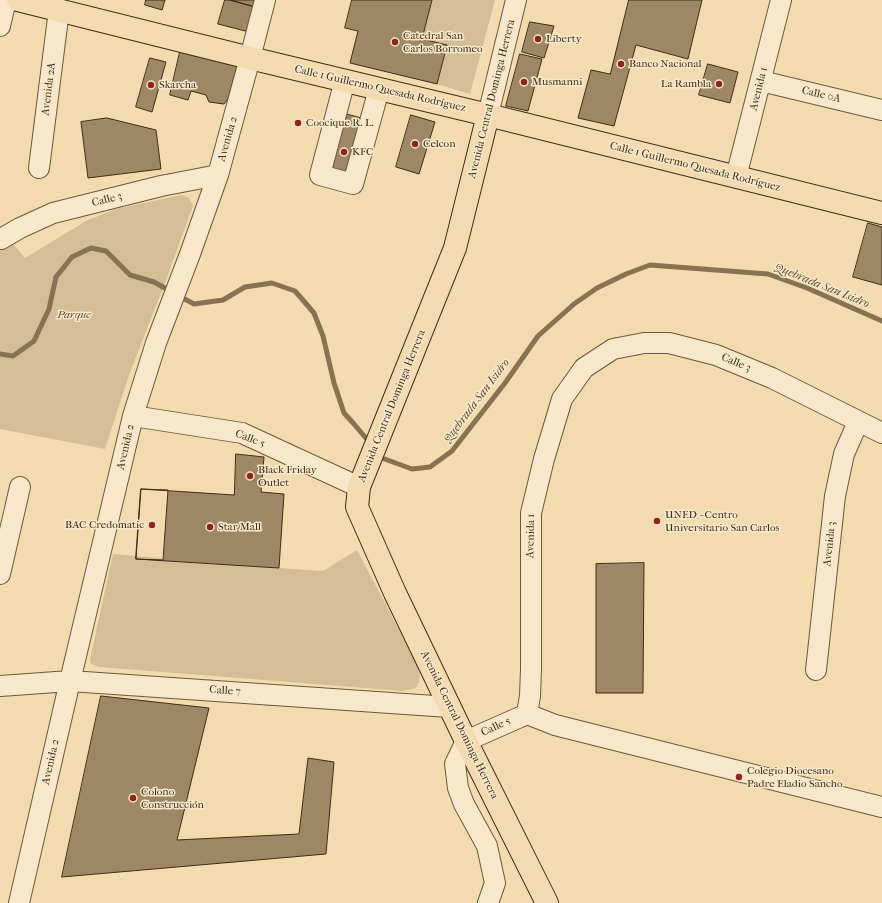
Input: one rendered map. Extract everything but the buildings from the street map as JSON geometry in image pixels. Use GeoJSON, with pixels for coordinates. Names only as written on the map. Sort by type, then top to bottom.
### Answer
{"type":"FeatureCollection","features":[{"type":"Feature","properties":{"kind":"main road","name":"Calle 1 Guillermo Quesada Rodríguez"},"geometry":{"type":"LineString","coordinates":[[18,0],[882,213]]}},
{"type":"Feature","properties":{"kind":"main road","name":"Avenida Central Dominga Herrera"},"geometry":{"type":"LineString","coordinates":[[488,115],[456,248],[363,478],[357,507],[395,593],[449,707],[547,903]]}},
{"type":"Feature","properties":{"kind":"street"},"geometry":{"type":"LineString","coordinates":[[0,26],[6,0]]}},
{"type":"Feature","properties":{"kind":"street","name":"Avenida 2"},"geometry":{"type":"LineString","coordinates":[[19,903],[133,416],[156,343],[218,175],[265,0]]}},
{"type":"Feature","properties":{"kind":"street","name":"Avenida Central Dominga Herrera"},"geometry":{"type":"LineString","coordinates":[[488,115],[516,0]]}},
{"type":"Feature","properties":{"kind":"street","name":"Avenida 1"},"geometry":{"type":"LineString","coordinates":[[736,177],[781,0]]}},
{"type":"Feature","properties":{"kind":"street","name":"Avenida 2A"},"geometry":{"type":"LineString","coordinates":[[39,168],[59,10]]}},
{"type":"Feature","properties":{"kind":"street"},"geometry":{"type":"LineString","coordinates":[[344,80],[320,175],[353,184],[379,89]]}},
{"type":"Feature","properties":{"kind":"street","name":"Calle 0A"},"geometry":{"type":"LineString","coordinates":[[761,81],[882,110]]}},
{"type":"Feature","properties":{"kind":"street","name":"Calle 3"},"geometry":{"type":"LineString","coordinates":[[1,239],[20,228],[53,213],[161,186],[218,175]]}},
{"type":"Feature","properties":{"kind":"street","name":"Calle 3"},"geometry":{"type":"LineString","coordinates":[[584,368],[613,349],[644,343],[669,343],[716,355],[765,375],[882,433]]}},
{"type":"Feature","properties":{"kind":"street","name":"Avenida 1"},"geometry":{"type":"LineString","coordinates":[[527,714],[530,696],[531,669],[531,513],[544,459],[562,399],[584,368]]}},
{"type":"Feature","properties":{"kind":"street","name":"Calle 5"},"geometry":{"type":"LineString","coordinates":[[133,416],[242,433],[363,478]]}},
{"type":"Feature","properties":{"kind":"street","name":"Avenida 3"},"geometry":{"type":"LineString","coordinates":[[816,670],[835,496],[844,454],[858,422]]}},
{"type":"Feature","properties":{"kind":"street"},"geometry":{"type":"LineString","coordinates":[[0,574],[20,487]]}},
{"type":"Feature","properties":{"kind":"street","name":"Calle 7"},"geometry":{"type":"LineString","coordinates":[[0,686],[70,681],[449,707]]}},
{"type":"Feature","properties":{"kind":"street"},"geometry":{"type":"LineString","coordinates":[[527,714],[555,724],[882,807]]}},
{"type":"Feature","properties":{"kind":"street","name":"Calle 5"},"geometry":{"type":"LineString","coordinates":[[466,741],[527,714]]}},
{"type":"Feature","properties":{"kind":"street"},"geometry":{"type":"LineString","coordinates":[[466,741],[455,764],[458,788],[464,804],[487,846],[495,883],[488,903]]}},
{"type":"Feature","properties":{"kind":"green space"},"geometry":{"type":"Polygon","coordinates":[[[432,0],[495,0],[470,94],[437,84],[447,45],[422,39],[432,0]]]}},
{"type":"Feature","properties":{"kind":"green space","name":"Parque"},"geometry":{"type":"Polygon","coordinates":[[[182,195],[189,198],[193,206],[129,375],[105,449],[0,429],[0,229],[25,258],[86,221],[116,209],[182,195]]]}},
{"type":"Feature","properties":{"kind":"green space"},"geometry":{"type":"Polygon","coordinates":[[[357,550],[420,670],[419,682],[416,688],[403,691],[99,667],[91,664],[90,659],[113,554],[323,571],[357,550]]]}},
{"type":"Feature","properties":{"kind":"waterway","name":"Quebrada San Isidro"},"geometry":{"type":"LineString","coordinates":[[0,354],[13,356],[34,341],[49,309],[56,277],[72,257],[91,248],[106,251],[130,275],[154,282],[172,292]]}},
{"type":"Feature","properties":{"kind":"waterway","name":"Quebrada San Isidro"},"geometry":{"type":"LineString","coordinates":[[379,454],[382,458],[412,469],[430,467],[452,451],[505,383],[538,336],[574,304],[597,288],[626,274],[650,265],[768,274],[807,288],[882,321]]}},
{"type":"Feature","properties":{"kind":"waterway","name":"Quebrada San Isidro"},"geometry":{"type":"LineString","coordinates":[[179,296],[194,304],[223,300],[245,287],[272,283],[295,291],[314,313],[323,336],[334,383],[344,413],[370,443]]}},
{"type":"Feature","properties":{"kind":"place","name":"Liberty"},"geometry":{"type":"Point","coordinates":[538,39]}},
{"type":"Feature","properties":{"kind":"place","name":"Catedral San Carlos Borromeo"},"geometry":{"type":"Point","coordinates":[395,42]}},
{"type":"Feature","properties":{"kind":"place","name":"Banco Nacional"},"geometry":{"type":"Point","coordinates":[621,64]}},
{"type":"Feature","properties":{"kind":"place","name":"Musmanni"},"geometry":{"type":"Point","coordinates":[524,82]}},
{"type":"Feature","properties":{"kind":"place","name":"La Rambla"},"geometry":{"type":"Point","coordinates":[719,84]}},
{"type":"Feature","properties":{"kind":"place","name":"Skarcha"},"geometry":{"type":"Point","coordinates":[151,85]}},
{"type":"Feature","properties":{"kind":"place","name":"Coocique R. L."},"geometry":{"type":"Point","coordinates":[298,123]}},
{"type":"Feature","properties":{"kind":"place","name":"Celcon"},"geometry":{"type":"Point","coordinates":[415,144]}},
{"type":"Feature","properties":{"kind":"place","name":"KFC"},"geometry":{"type":"Point","coordinates":[344,152]}},
{"type":"Feature","properties":{"kind":"place","name":"Black Friday Outlet"},"geometry":{"type":"Point","coordinates":[250,476]}},
{"type":"Feature","properties":{"kind":"place","name":"UNED - Centro Universitario San Carlos"},"geometry":{"type":"Point","coordinates":[657,521]}},
{"type":"Feature","properties":{"kind":"place","name":"BAC Credomatic"},"geometry":{"type":"Point","coordinates":[152,525]}},
{"type":"Feature","properties":{"kind":"place","name":"Star Mall"},"geometry":{"type":"Point","coordinates":[210,527]}},
{"type":"Feature","properties":{"kind":"place","name":"Colegio Diocesano Padre Eladio Sancho"},"geometry":{"type":"Point","coordinates":[739,777]}},
{"type":"Feature","properties":{"kind":"place","name":"Colono Construcción"},"geometry":{"type":"Point","coordinates":[133,798]}}]}
